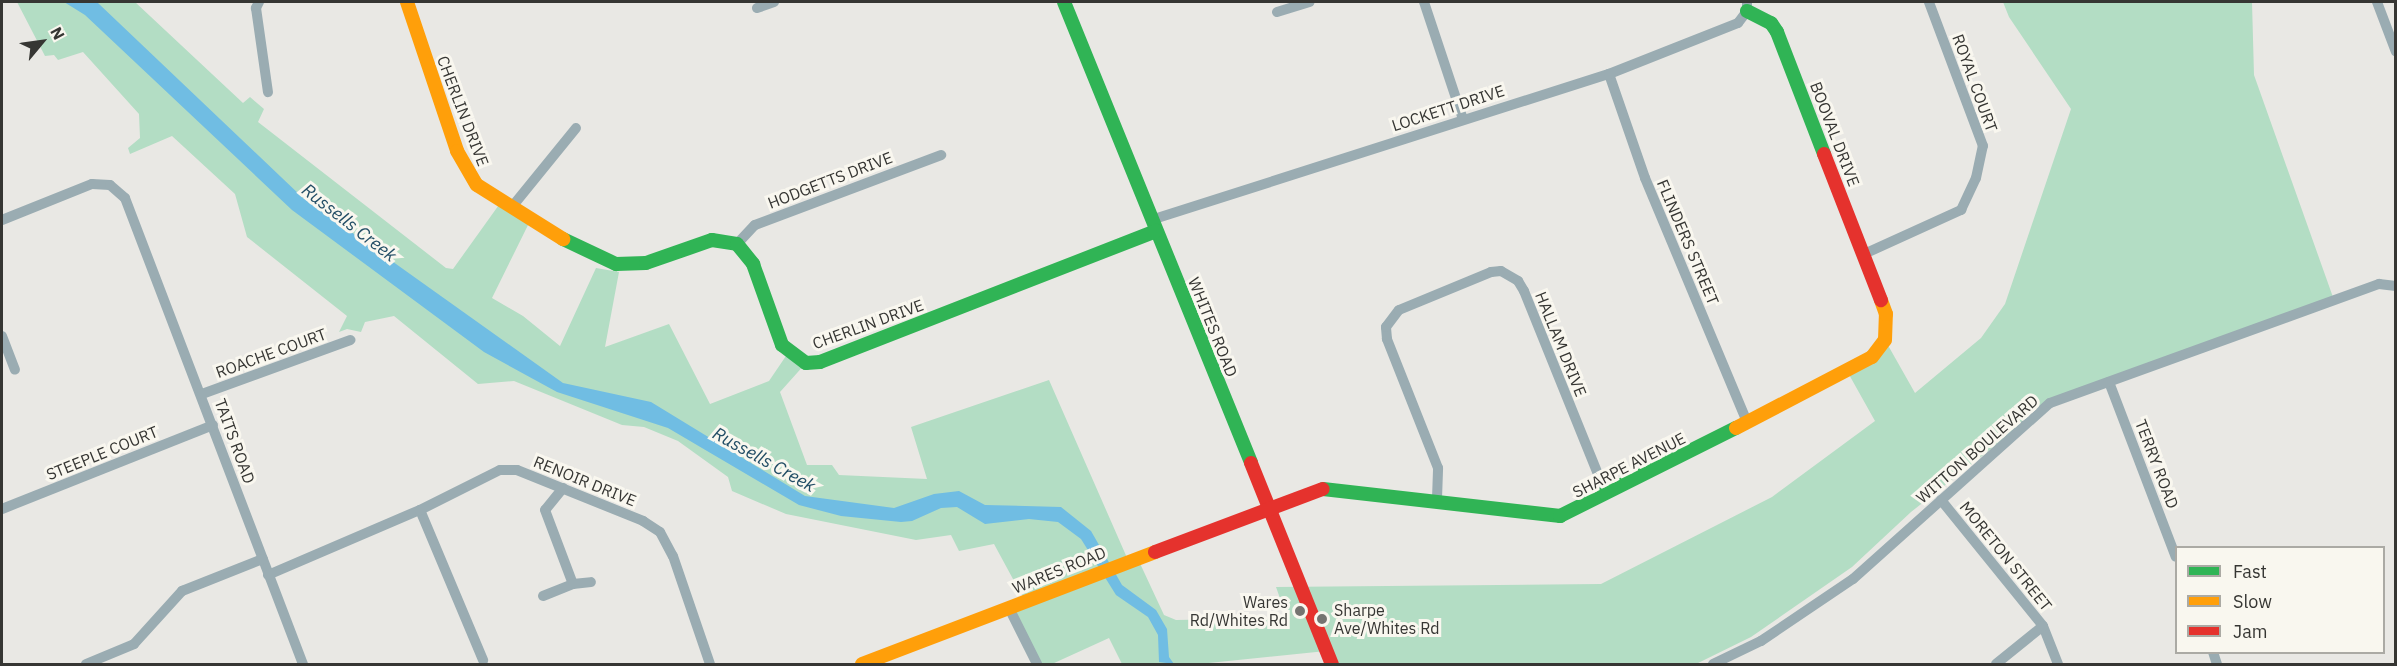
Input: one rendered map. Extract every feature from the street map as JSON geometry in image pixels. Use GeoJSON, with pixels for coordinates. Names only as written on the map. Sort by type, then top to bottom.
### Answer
{"type":"FeatureCollection","features":[{"type":"Feature","properties":{"kind":"street"},"geometry":{"type":"LineString","coordinates":[[259,2],[256,8],[268,92]]}},
{"type":"Feature","properties":{"kind":"street","name":"CHERLIN DRIVE"},"geometry":{"type":"LineString","coordinates":[[407,2],[465,170],[477,185],[511,208],[595,257],[616,264],[646,263],[712,240],[737,244],[753,264],[782,345],[797,360],[820,362],[1153,225]]}},
{"type":"Feature","properties":{"kind":"street"},"geometry":{"type":"LineString","coordinates":[[757,8],[774,2]]}},
{"type":"Feature","properties":{"kind":"street","name":"WHITES ROAD"},"geometry":{"type":"LineString","coordinates":[[1064,2],[1332,664]]}},
{"type":"Feature","properties":{"kind":"street"},"geometry":{"type":"LineString","coordinates":[[1277,12],[1310,2]]}},
{"type":"Feature","properties":{"kind":"street"},"geometry":{"type":"LineString","coordinates":[[1424,2],[1463,119]]}},
{"type":"Feature","properties":{"kind":"street","name":"ROYAL COURT"},"geometry":{"type":"LineString","coordinates":[[1864,254],[1961,210],[1976,178],[1983,146],[1929,2]]}},
{"type":"Feature","properties":{"kind":"street"},"geometry":{"type":"LineString","coordinates":[[2377,2],[2396,52]]}},
{"type":"Feature","properties":{"kind":"street","name":"LOCKETT DRIVE"},"geometry":{"type":"LineString","coordinates":[[1153,225],[1463,119],[1609,74],[1738,23],[1747,6]]}},
{"type":"Feature","properties":{"kind":"street","name":"BOOVAL DRIVE"},"geometry":{"type":"LineString","coordinates":[[1747,6],[1771,23],[1777,32],[1875,284]]}},
{"type":"Feature","properties":{"kind":"street","name":"FLINDERS STREET"},"geometry":{"type":"LineString","coordinates":[[1609,74],[1645,178],[1746,420]]}},
{"type":"Feature","properties":{"kind":"street"},"geometry":{"type":"LineString","coordinates":[[511,208],[576,128]]}},
{"type":"Feature","properties":{"kind":"street","name":"HODGETTS DRIVE"},"geometry":{"type":"LineString","coordinates":[[737,244],[755,225],[941,155]]}},
{"type":"Feature","properties":{"kind":"street","name":"TAITS ROAD"},"geometry":{"type":"LineString","coordinates":[[2,220],[82,187],[102,184],[119,190],[137,229],[202,394],[303,664]]}},
{"type":"Feature","properties":{"kind":"street","name":"HALLAM DRIVE"},"geometry":{"type":"LineString","coordinates":[[1437,499],[1438,468],[1387,339],[1386,327],[1390,318],[1406,307],[1491,272],[1501,272],[1518,281],[1524,291],[1606,494]]}},
{"type":"Feature","properties":{"kind":"street","name":"SHARPE AVENUE"},"geometry":{"type":"LineString","coordinates":[[1269,507],[1331,488],[1437,499],[1560,516],[1730,432],[1746,420],[1843,373],[1879,350],[1888,327],[1875,284]]}},
{"type":"Feature","properties":{"kind":"street","name":"WITTON BOULEVARD"},"geometry":{"type":"LineString","coordinates":[[1713,664],[1761,641],[1853,579],[2038,411],[2109,382],[2379,284],[2396,286]]}},
{"type":"Feature","properties":{"kind":"street"},"geometry":{"type":"LineString","coordinates":[[2,336],[15,370]]}},
{"type":"Feature","properties":{"kind":"street","name":"ROACHE COURT"},"geometry":{"type":"LineString","coordinates":[[202,394],[350,340]]}},
{"type":"Feature","properties":{"kind":"street","name":"TERRY ROAD"},"geometry":{"type":"LineString","coordinates":[[2109,382],[2175,554]]}},
{"type":"Feature","properties":{"kind":"street","name":"STEEPLE COURT"},"geometry":{"type":"LineString","coordinates":[[2,510],[213,424]]}},
{"type":"Feature","properties":{"kind":"street","name":"RENOIR DRIVE"},"geometry":{"type":"LineString","coordinates":[[268,575],[420,510],[500,470],[517,470],[643,521],[660,532],[673,556],[710,664]]}},
{"type":"Feature","properties":{"kind":"street"},"geometry":{"type":"LineString","coordinates":[[563,488],[545,510],[573,584]]}},
{"type":"Feature","properties":{"kind":"street","name":"MORETON STREET"},"geometry":{"type":"LineString","coordinates":[[1941,500],[2043,626],[2058,664]]}},
{"type":"Feature","properties":{"kind":"street","name":"WARES ROAD"},"geometry":{"type":"LineString","coordinates":[[862,664],[1269,507]]}},
{"type":"Feature","properties":{"kind":"street"},"geometry":{"type":"LineString","coordinates":[[420,510],[483,660]]}},
{"type":"Feature","properties":{"kind":"street"},"geometry":{"type":"LineString","coordinates":[[86,664],[134,644],[182,591],[263,559]]}},
{"type":"Feature","properties":{"kind":"street"},"geometry":{"type":"LineString","coordinates":[[543,596],[573,584],[591,582]]}},
{"type":"Feature","properties":{"kind":"street"},"geometry":{"type":"LineString","coordinates":[[1009,608],[1037,664]]}},
{"type":"Feature","properties":{"kind":"street"},"geometry":{"type":"LineString","coordinates":[[1996,664],[2043,626]]}},
{"type":"Feature","properties":{"kind":"street"},"geometry":{"type":"LineString","coordinates":[[2205,664],[2215,659]]}},
{"type":"Feature","properties":{"kind":"green space"},"geometry":{"type":"Polygon","coordinates":[[[17,2],[135,2],[243,103],[250,97],[264,109],[258,122],[446,268],[453,269],[501,202],[530,221],[492,298],[523,316],[560,346],[596,268],[619,272],[605,347],[669,324],[710,404],[769,381],[788,353],[806,363],[780,392],[807,465],[832,465],[839,475],[927,479],[911,427],[1049,380],[1128,560],[1137,557],[1164,615],[1176,620],[1287,618],[1276,587],[1601,584],[1772,497],[1875,421],[1847,371],[1885,340],[1915,393],[1981,338],[2005,304],[2071,109],[2009,17],[2003,2],[2252,2],[2254,75],[2334,300],[2044,407],[1911,512],[1852,567],[1751,637],[1696,664],[1332,664],[1326,651],[1199,664],[1122,664],[1109,638],[1052,664],[1041,664],[1013,606],[1025,601],[994,544],[959,551],[951,535],[916,540],[786,514],[732,491],[728,477],[678,441],[644,427],[622,425],[514,381],[478,384],[394,316],[365,322],[361,332],[347,329],[339,332],[347,316],[247,237],[235,194],[172,136],[130,154],[128,148],[140,138],[139,114],[83,52],[58,60],[54,55],[45,56],[17,2]]]}},
{"type":"Feature","properties":{"kind":"water"},"geometry":{"type":"Polygon","coordinates":[[[64,2],[98,3],[302,197],[563,383],[651,402],[805,496],[894,508],[934,494],[959,491],[985,505],[1061,507],[1091,531],[1122,585],[1156,610],[1167,629],[1169,657],[1174,664],[1159,662],[1158,635],[1148,617],[1116,595],[1081,539],[1058,522],[1029,519],[985,524],[957,507],[941,508],[912,521],[901,522],[841,516],[799,505],[668,428],[557,392],[484,352],[292,210],[85,15],[64,2]]]}},
{"type":"Feature","properties":{"kind":"traffic: fast"},"geometry":{"type":"LineString","coordinates":[[1064,2],[1251,463]]}},
{"type":"Feature","properties":{"kind":"traffic: fast"},"geometry":{"type":"LineString","coordinates":[[1747,11],[1771,23],[1777,32],[1824,154]]}},
{"type":"Feature","properties":{"kind":"traffic: fast"},"geometry":{"type":"LineString","coordinates":[[563,239],[616,264],[646,263],[712,240],[737,244],[753,264],[782,345],[806,363],[820,362],[1156,231]]}},
{"type":"Feature","properties":{"kind":"traffic: fast"},"geometry":{"type":"LineString","coordinates":[[1323,489],[1560,516],[1736,428]]}},
{"type":"Feature","properties":{"kind":"traffic: slow"},"geometry":{"type":"LineString","coordinates":[[407,2],[457,151],[477,185],[563,239]]}},
{"type":"Feature","properties":{"kind":"traffic: slow"},"geometry":{"type":"LineString","coordinates":[[1736,428],[1872,357],[1885,340],[1886,314],[1881,300]]}},
{"type":"Feature","properties":{"kind":"traffic: slow"},"geometry":{"type":"LineString","coordinates":[[862,664],[1155,552]]}},
{"type":"Feature","properties":{"kind":"traffic: jam"},"geometry":{"type":"LineString","coordinates":[[1824,154],[1881,300]]}},
{"type":"Feature","properties":{"kind":"traffic: jam"},"geometry":{"type":"LineString","coordinates":[[1251,463],[1332,664]]}},
{"type":"Feature","properties":{"kind":"traffic: jam"},"geometry":{"type":"LineString","coordinates":[[1155,552],[1323,489]]}},
{"type":"Feature","properties":{"kind":"place","name":"Wares Rd/Whites Rd"},"geometry":{"type":"Point","coordinates":[1300,611]}},
{"type":"Feature","properties":{"kind":"place","name":"Sharpe Ave/Whites Rd"},"geometry":{"type":"Point","coordinates":[1322,619]}},
{"type":"Feature","properties":{"kind":"water label","name":"Russells Creek"},"geometry":{"type":"Point","coordinates":[349,223]}},
{"type":"Feature","properties":{"kind":"water label","name":"Russells Creek"},"geometry":{"type":"Point","coordinates":[764,460]}}]}
